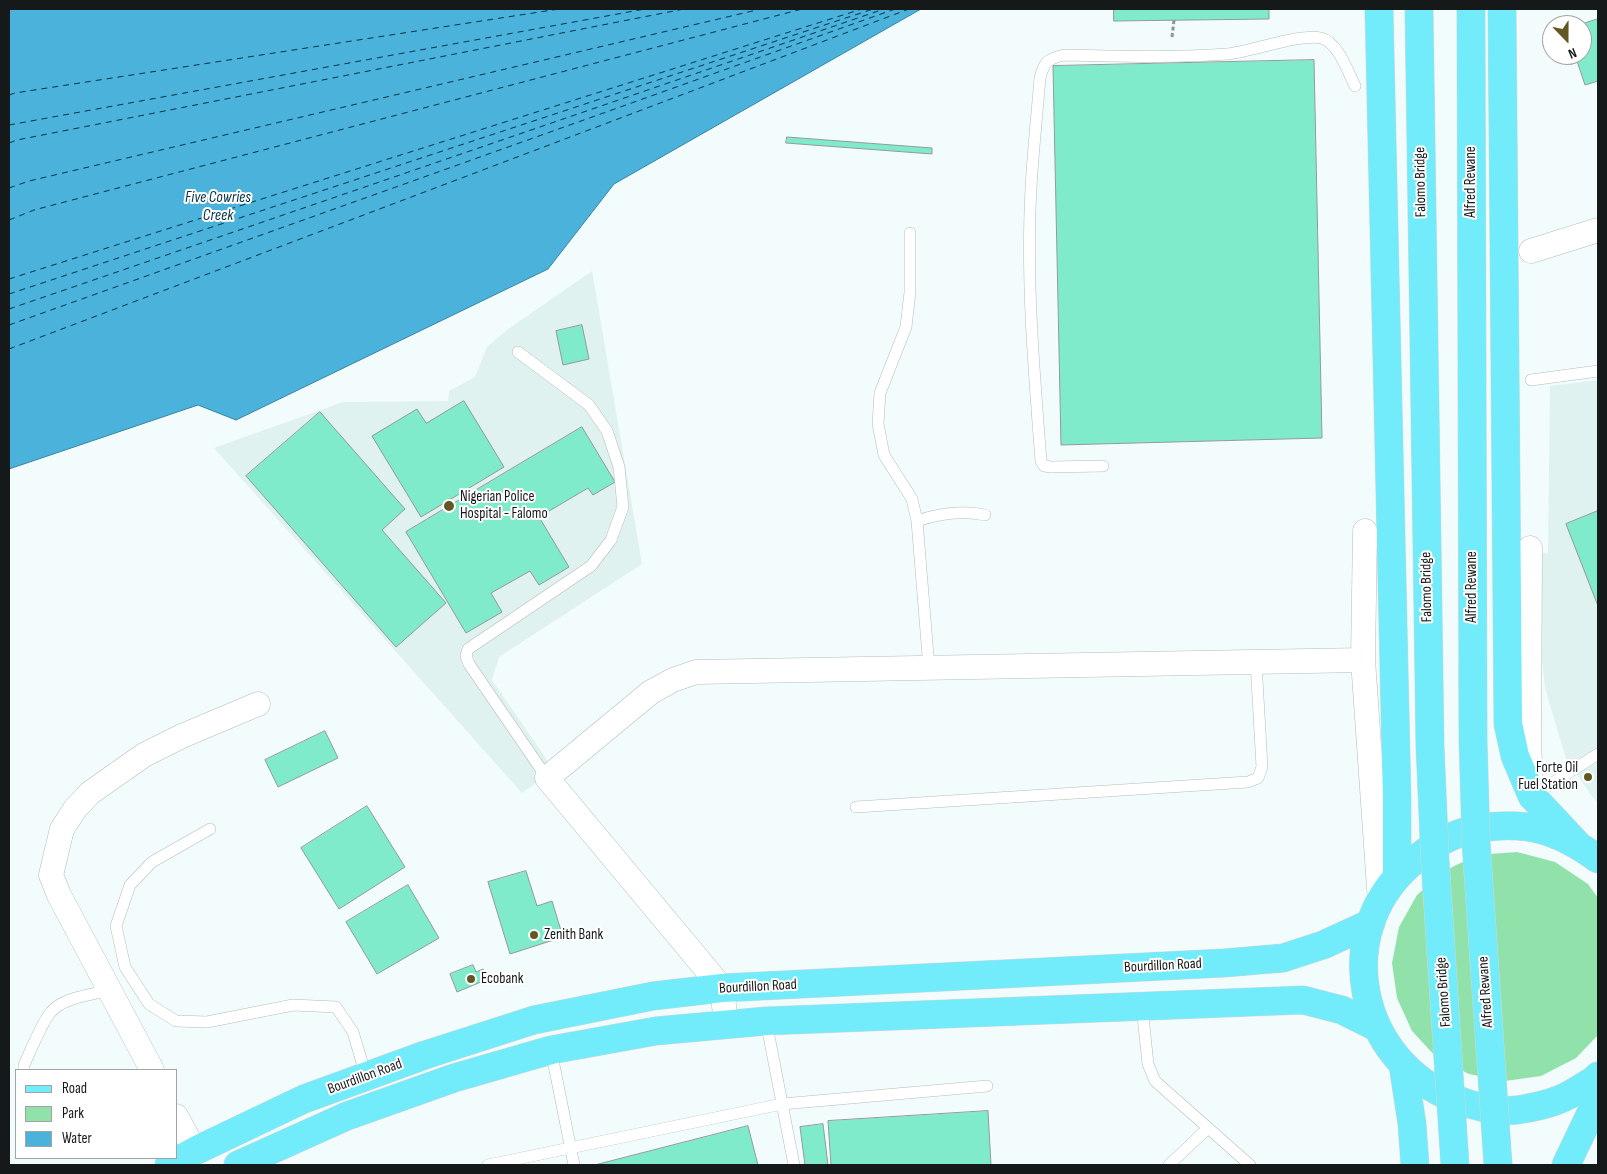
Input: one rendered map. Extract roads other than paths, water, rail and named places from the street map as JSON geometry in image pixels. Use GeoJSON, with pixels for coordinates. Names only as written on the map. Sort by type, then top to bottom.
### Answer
{"type":"FeatureCollection","features":[{"type":"Feature","properties":{"kind":"main road"},"geometry":{"type":"LineString","coordinates":[[1379,9],[1398,800],[1397,876]]}},
{"type":"Feature","properties":{"kind":"main road","name":"Falomo Bridge"},"geometry":{"type":"LineString","coordinates":[[1419,9],[1430,746],[1455,1165]]}},
{"type":"Feature","properties":{"kind":"main road","name":"Alfred Rewane"},"geometry":{"type":"LineString","coordinates":[[1471,9],[1473,739],[1476,842],[1498,1165]]}},
{"type":"Feature","properties":{"kind":"main road"},"geometry":{"type":"LineString","coordinates":[[1502,9],[1508,724],[1515,756],[1532,796],[1588,851]]}},
{"type":"Feature","properties":{"kind":"main road"},"geometry":{"type":"LineString","coordinates":[[1588,851],[1538,828],[1499,825],[1461,832],[1452,836],[1426,850],[1397,876],[1375,912],[1364,958],[1366,993],[1376,1027],[1388,1048],[1403,1066],[1435,1091],[1475,1107],[1516,1110],[1558,1100],[1598,1076]]}},
{"type":"Feature","properties":{"kind":"main road","name":"Bourdillon Road"},"geometry":{"type":"LineString","coordinates":[[169,1165],[304,1099],[425,1054],[534,1020],[653,996],[722,988],[1224,963],[1283,958],[1323,945],[1375,912]]}},
{"type":"Feature","properties":{"kind":"main road","name":"Bourdillon Road"},"geometry":{"type":"LineString","coordinates":[[238,1165],[347,1116],[454,1078],[551,1050],[656,1031],[726,1023],[766,1021],[1303,1000],[1342,1010],[1376,1027]]}},
{"type":"Feature","properties":{"kind":"main road"},"geometry":{"type":"LineString","coordinates":[[1403,1066],[1412,1124],[1415,1165]]}},
{"type":"Feature","properties":{"kind":"main road"},"geometry":{"type":"LineString","coordinates":[[1566,1165],[1598,1098]]}},
{"type":"Feature","properties":{"kind":"street"},"geometry":{"type":"LineString","coordinates":[[1531,250],[1598,230]]}},
{"type":"Feature","properties":{"kind":"street"},"geometry":{"type":"LineString","coordinates":[[1365,531],[1363,660],[1375,912]]}},
{"type":"Feature","properties":{"kind":"street"},"geometry":{"type":"LineString","coordinates":[[1530,548],[1529,742],[1532,796]]}},
{"type":"Feature","properties":{"kind":"street"},"geometry":{"type":"LineString","coordinates":[[726,1023],[722,988],[547,778],[651,692],[673,680],[696,672],[1363,660]]}},
{"type":"Feature","properties":{"kind":"street"},"geometry":{"type":"LineString","coordinates":[[151,1069],[59,895],[51,875],[62,829],[75,809],[90,793],[144,755],[182,736],[258,704]]}},
{"type":"Feature","properties":{"kind":"street"},"geometry":{"type":"LineString","coordinates":[[178,1120],[195,1151]]}},
{"type":"Feature","properties":{"kind":"lane"},"geometry":{"type":"LineString","coordinates":[[1103,466],[1051,467],[1044,466],[1041,462],[1034,372],[1030,265],[1031,189],[1040,78],[1044,65],[1052,58],[1064,55],[1168,58],[1230,54],[1309,37],[1323,38],[1338,52],[1355,86]]}},
{"type":"Feature","properties":{"kind":"lane"},"geometry":{"type":"LineString","coordinates":[[910,233],[910,292],[906,326],[880,393],[878,424],[884,455],[912,499],[917,521],[929,668]]}},
{"type":"Feature","properties":{"kind":"lane"},"geometry":{"type":"LineString","coordinates":[[518,352],[589,405],[607,431],[619,467],[622,507],[611,540],[591,566],[468,649],[466,656],[469,664],[547,778]]}},
{"type":"Feature","properties":{"kind":"lane"},"geometry":{"type":"LineString","coordinates":[[1531,380],[1598,371]]}},
{"type":"Feature","properties":{"kind":"lane"},"geometry":{"type":"LineString","coordinates":[[917,521],[949,512],[985,515]]}},
{"type":"Feature","properties":{"kind":"lane"},"geometry":{"type":"LineString","coordinates":[[856,807],[1248,782],[1258,778],[1262,767],[1256,662]]}},
{"type":"Feature","properties":{"kind":"lane"},"geometry":{"type":"LineString","coordinates":[[1532,796],[1598,754]]}},
{"type":"Feature","properties":{"kind":"lane"},"geometry":{"type":"LineString","coordinates":[[210,828],[152,862],[130,885],[116,926],[124,967],[149,1004],[176,1020],[207,1022],[293,1005],[336,1007],[353,1032],[366,1076]]}},
{"type":"Feature","properties":{"kind":"lane"},"geometry":{"type":"LineString","coordinates":[[24,1069],[24,1065],[50,1012],[70,1000],[110,990]]}},
{"type":"Feature","properties":{"kind":"lane"},"geometry":{"type":"LineString","coordinates":[[1142,1007],[1148,1064],[1155,1081],[1250,1165]]}},
{"type":"Feature","properties":{"kind":"lane"},"geometry":{"type":"LineString","coordinates":[[766,1021],[794,1165]]}},
{"type":"Feature","properties":{"kind":"lane"},"geometry":{"type":"LineString","coordinates":[[551,1050],[574,1165]]}},
{"type":"Feature","properties":{"kind":"lane"},"geometry":{"type":"LineString","coordinates":[[488,1165],[782,1104],[987,1086]]}},
{"type":"Feature","properties":{"kind":"lane"},"geometry":{"type":"LineString","coordinates":[[1169,1165],[1208,1128]]}},
{"type":"Feature","properties":{"kind":"water","name":"Five Cowries Creek"},"geometry":{"type":"Polygon","coordinates":[[[9,9],[921,9],[614,184],[548,269],[236,420],[198,405],[9,469],[9,9]]]}},
{"type":"Feature","properties":{"kind":"place","name":"Nigerian Police Hospital - Falomo"},"geometry":{"type":"Point","coordinates":[449,506]}},
{"type":"Feature","properties":{"kind":"place","name":"Forte Oil Fuel Station"},"geometry":{"type":"Point","coordinates":[1588,777]}},
{"type":"Feature","properties":{"kind":"place","name":"Zenith Bank"},"geometry":{"type":"Point","coordinates":[534,935]}},
{"type":"Feature","properties":{"kind":"place","name":"Ecobank"},"geometry":{"type":"Point","coordinates":[471,979]}}]}
